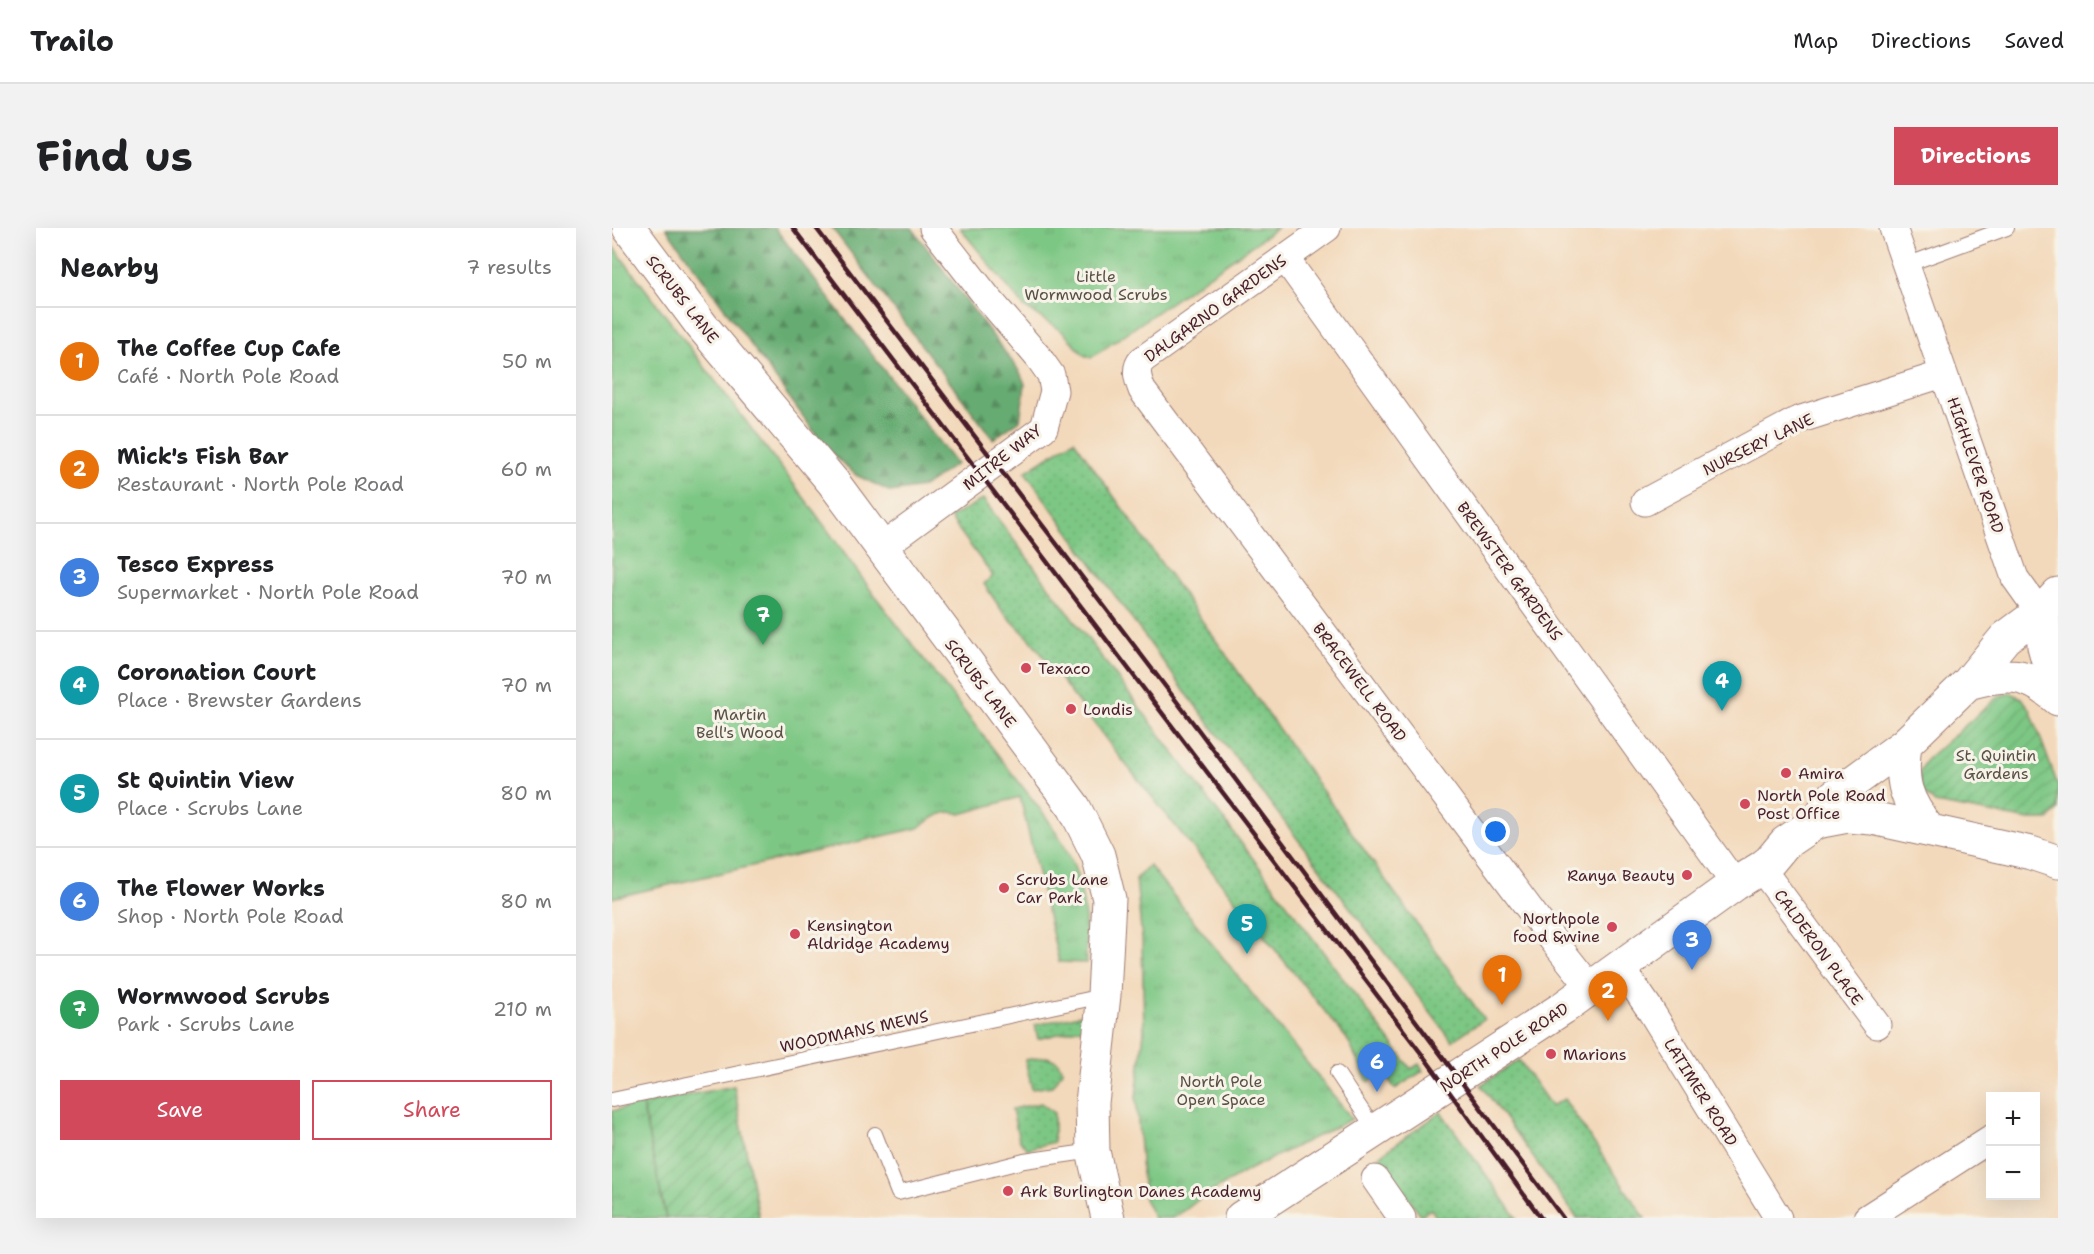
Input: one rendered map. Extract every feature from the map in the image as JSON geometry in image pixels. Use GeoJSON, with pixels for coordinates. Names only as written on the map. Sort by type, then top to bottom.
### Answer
{"type":"FeatureCollection","features":[{"type":"Feature","properties":{"kind":"main road","name":"SCRUBS LANE"},"geometry":{"type":"LineString","coordinates":[[629,228],[702,326],[828,474],[1074,807],[1098,855],[1109,898],[1094,1086],[1093,1151],[1108,1218]]}},
{"type":"Feature","properties":{"kind":"main road"},"geometry":{"type":"LineString","coordinates":[[1816,822],[1834,796],[1905,744],[1968,683],[2005,638],[2050,602]]}},
{"type":"Feature","properties":{"kind":"main road"},"geometry":{"type":"LineString","coordinates":[[2050,602],[2044,646],[2058,698]]}},
{"type":"Feature","properties":{"kind":"main road"},"geometry":{"type":"LineString","coordinates":[[1968,683],[1994,675],[2015,675],[2033,680],[2058,698]]}},
{"type":"Feature","properties":{"kind":"main road"},"geometry":{"type":"LineString","coordinates":[[1905,744],[1902,774],[1905,786],[1913,810],[1929,830]]}},
{"type":"Feature","properties":{"kind":"main road"},"geometry":{"type":"LineString","coordinates":[[1816,822],[1848,816],[2049,853]]}},
{"type":"Feature","properties":{"kind":"main road","name":"NORTH POLE ROAD"},"geometry":{"type":"LineString","coordinates":[[1241,1218],[1591,988],[1770,861],[1785,843],[1816,822]]}},
{"type":"Feature","properties":{"kind":"street","name":"MITRE WAY"},"geometry":{"type":"LineString","coordinates":[[882,547],[1044,428],[1054,391],[1051,375],[1039,358],[933,228]]}},
{"type":"Feature","properties":{"kind":"street","name":"DALGARNO GARDENS"},"geometry":{"type":"LineString","coordinates":[[1137,371],[1142,360],[1328,228]]}},
{"type":"Feature","properties":{"kind":"street","name":"HIGHLEVER ROAD"},"geometry":{"type":"LineString","coordinates":[[1893,228],[2015,578],[2030,599],[2050,602]]}},
{"type":"Feature","properties":{"kind":"street","name":"BREWSTER GARDENS"},"geometry":{"type":"LineString","coordinates":[[1285,258],[1748,876]]}},
{"type":"Feature","properties":{"kind":"street","name":"BRACEWELL ROAD"},"geometry":{"type":"LineString","coordinates":[[1137,371],[1142,390],[1530,911],[1591,988]]}},
{"type":"Feature","properties":{"kind":"street","name":"NURSERY LANE"},"geometry":{"type":"LineString","coordinates":[[1645,502],[1798,420],[1943,374]]}},
{"type":"Feature","properties":{"kind":"street","name":"CALDERON PLACE"},"geometry":{"type":"LineString","coordinates":[[1748,876],[1877,1025]]}},
{"type":"Feature","properties":{"kind":"street","name":"LATIMER ROAD"},"geometry":{"type":"LineString","coordinates":[[1621,967],[1649,1008],[1778,1218]]}},
{"type":"Feature","properties":{"kind":"street"},"geometry":{"type":"LineString","coordinates":[[1867,1218],[1986,1142]]}},
{"type":"Feature","properties":{"kind":"street"},"geometry":{"type":"LineString","coordinates":[[1375,1179],[1402,1218]]}},
{"type":"Feature","properties":{"kind":"lane"},"geometry":{"type":"LineString","coordinates":[[1906,265],[2007,228]]}},
{"type":"Feature","properties":{"kind":"lane","name":"WOODMANS MEWS"},"geometry":{"type":"LineString","coordinates":[[612,1100],[1101,977]]}},
{"type":"Feature","properties":{"kind":"lane"},"geometry":{"type":"LineString","coordinates":[[1336,1073],[1376,1130]]}},
{"type":"Feature","properties":{"kind":"lane"},"geometry":{"type":"LineString","coordinates":[[875,1134],[898,1193],[1024,1161],[1093,1151]]}},
{"type":"Feature","properties":{"kind":"green space"},"geometry":{"type":"Polygon","coordinates":[[[666,228],[775,228],[956,464],[923,487],[891,492],[856,475],[826,448],[666,228]]]}},
{"type":"Feature","properties":{"kind":"green space"},"geometry":{"type":"Polygon","coordinates":[[[832,228],[912,228],[1020,372],[1025,384],[1020,420],[993,439],[832,228]]]}},
{"type":"Feature","properties":{"kind":"green space","name":"Little Wormwood Scrubs"},"geometry":{"type":"Polygon","coordinates":[[[960,228],[1277,228],[1091,358],[1084,355],[1063,332],[1024,307],[960,228]]]}},
{"type":"Feature","properties":{"kind":"green space","name":"Martin Bell's Wood"},"geometry":{"type":"Polygon","coordinates":[[[612,245],[808,503],[875,596],[1052,826],[1068,853],[1078,879],[1085,921],[1086,963],[1059,962],[1020,797],[961,814],[943,813],[918,828],[612,898],[612,245]]]}},
{"type":"Feature","properties":{"kind":"green space"},"geometry":{"type":"Polygon","coordinates":[[[1074,440],[1484,1019],[1452,1041],[1186,693],[1025,472],[1074,440]]]}},
{"type":"Feature","properties":{"kind":"green space"},"geometry":{"type":"Polygon","coordinates":[[[983,499],[1411,1069],[1419,1064],[1423,1071],[1395,1089],[1384,1072],[1368,1082],[1347,1039],[1115,751],[1031,640],[1002,611],[984,584],[993,576],[950,518],[983,499]]]}},
{"type":"Feature","properties":{"kind":"green space","name":"St. Quintin Gardens"},"geometry":{"type":"Polygon","coordinates":[[[2011,693],[2022,698],[2030,709],[2058,786],[2058,810],[2048,820],[2029,820],[1935,803],[1922,791],[1919,774],[1926,760],[1999,696],[2011,693]]]}},
{"type":"Feature","properties":{"kind":"green space","name":"North Pole Open Space"},"geometry":{"type":"Polygon","coordinates":[[[1149,865],[1352,1119],[1250,1169],[1202,1197],[1172,1218],[1154,1218],[1144,1199],[1136,1097],[1144,1032],[1142,940],[1136,879],[1149,865]]]}},
{"type":"Feature","properties":{"kind":"green space"},"geometry":{"type":"Polygon","coordinates":[[[1084,1014],[1082,1028],[1038,1039],[1035,1025],[1084,1014]]]}},
{"type":"Feature","properties":{"kind":"green space"},"geometry":{"type":"Polygon","coordinates":[[[1047,1057],[1057,1061],[1063,1071],[1052,1086],[1032,1089],[1025,1060],[1047,1057]]]}},
{"type":"Feature","properties":{"kind":"green space"},"geometry":{"type":"Polygon","coordinates":[[[1519,1060],[1551,1106],[1564,1099],[1645,1218],[1577,1218],[1481,1085],[1519,1060]]]}},
{"type":"Feature","properties":{"kind":"green space"},"geometry":{"type":"Polygon","coordinates":[[[734,1086],[759,1218],[666,1218],[642,1104],[734,1086]]]}},
{"type":"Feature","properties":{"kind":"green space"},"geometry":{"type":"Polygon","coordinates":[[[1041,1103],[1054,1113],[1054,1142],[1027,1149],[1019,1140],[1012,1109],[1041,1103]]]}},
{"type":"Feature","properties":{"kind":"green space"},"geometry":{"type":"Polygon","coordinates":[[[642,1104],[666,1218],[612,1218],[612,1111],[642,1104]]]}},
{"type":"Feature","properties":{"kind":"green space"},"geometry":{"type":"Polygon","coordinates":[[[1441,1112],[1517,1218],[1437,1218],[1431,1209],[1421,1215],[1378,1157],[1441,1112]]]}},
{"type":"Feature","properties":{"kind":"railway"},"geometry":{"type":"LineString","coordinates":[[793,228],[1427,1061],[1541,1218]]}},
{"type":"Feature","properties":{"kind":"railway"},"geometry":{"type":"LineString","coordinates":[[816,228],[1200,732],[1563,1218]]}},
{"type":"Feature","properties":{"kind":"place","name":"Wormwood Scrubs"},"geometry":{"type":"Point","coordinates":[763,645]}},
{"type":"Feature","properties":{"kind":"place","name":"Texaco"},"geometry":{"type":"Point","coordinates":[1026,668]}},
{"type":"Feature","properties":{"kind":"place","name":"Londis"},"geometry":{"type":"Point","coordinates":[1071,709]}},
{"type":"Feature","properties":{"kind":"place","name":"Coronation Court"},"geometry":{"type":"Point","coordinates":[1722,711]}},
{"type":"Feature","properties":{"kind":"place","name":"Amira"},"geometry":{"type":"Point","coordinates":[1786,773]}},
{"type":"Feature","properties":{"kind":"place","name":"North Pole Road Post Office"},"geometry":{"type":"Point","coordinates":[1745,804]}},
{"type":"Feature","properties":{"kind":"place","name":"Ranya Beauty"},"geometry":{"type":"Point","coordinates":[1687,875]}},
{"type":"Feature","properties":{"kind":"place","name":"Scrubs Lane Car Park"},"geometry":{"type":"Point","coordinates":[1004,888]}},
{"type":"Feature","properties":{"kind":"place","name":"Northpole food &wine"},"geometry":{"type":"Point","coordinates":[1612,927]}},
{"type":"Feature","properties":{"kind":"place","name":"Kensington Aldridge Academy"},"geometry":{"type":"Point","coordinates":[795,934]}},
{"type":"Feature","properties":{"kind":"place","name":"St Quintin View"},"geometry":{"type":"Point","coordinates":[1247,954]}},
{"type":"Feature","properties":{"kind":"place","name":"Tesco Express"},"geometry":{"type":"Point","coordinates":[1692,970]}},
{"type":"Feature","properties":{"kind":"place","name":"The Coffee Cup Cafe"},"geometry":{"type":"Point","coordinates":[1502,1005]}},
{"type":"Feature","properties":{"kind":"place","name":"Mick's Fish Bar"},"geometry":{"type":"Point","coordinates":[1608,1021]}},
{"type":"Feature","properties":{"kind":"place","name":"Marions"},"geometry":{"type":"Point","coordinates":[1551,1054]}},
{"type":"Feature","properties":{"kind":"place","name":"The Flower Works"},"geometry":{"type":"Point","coordinates":[1377,1092]}},
{"type":"Feature","properties":{"kind":"place","name":"Ark Burlington Danes Academy"},"geometry":{"type":"Point","coordinates":[1008,1191]}}]}
